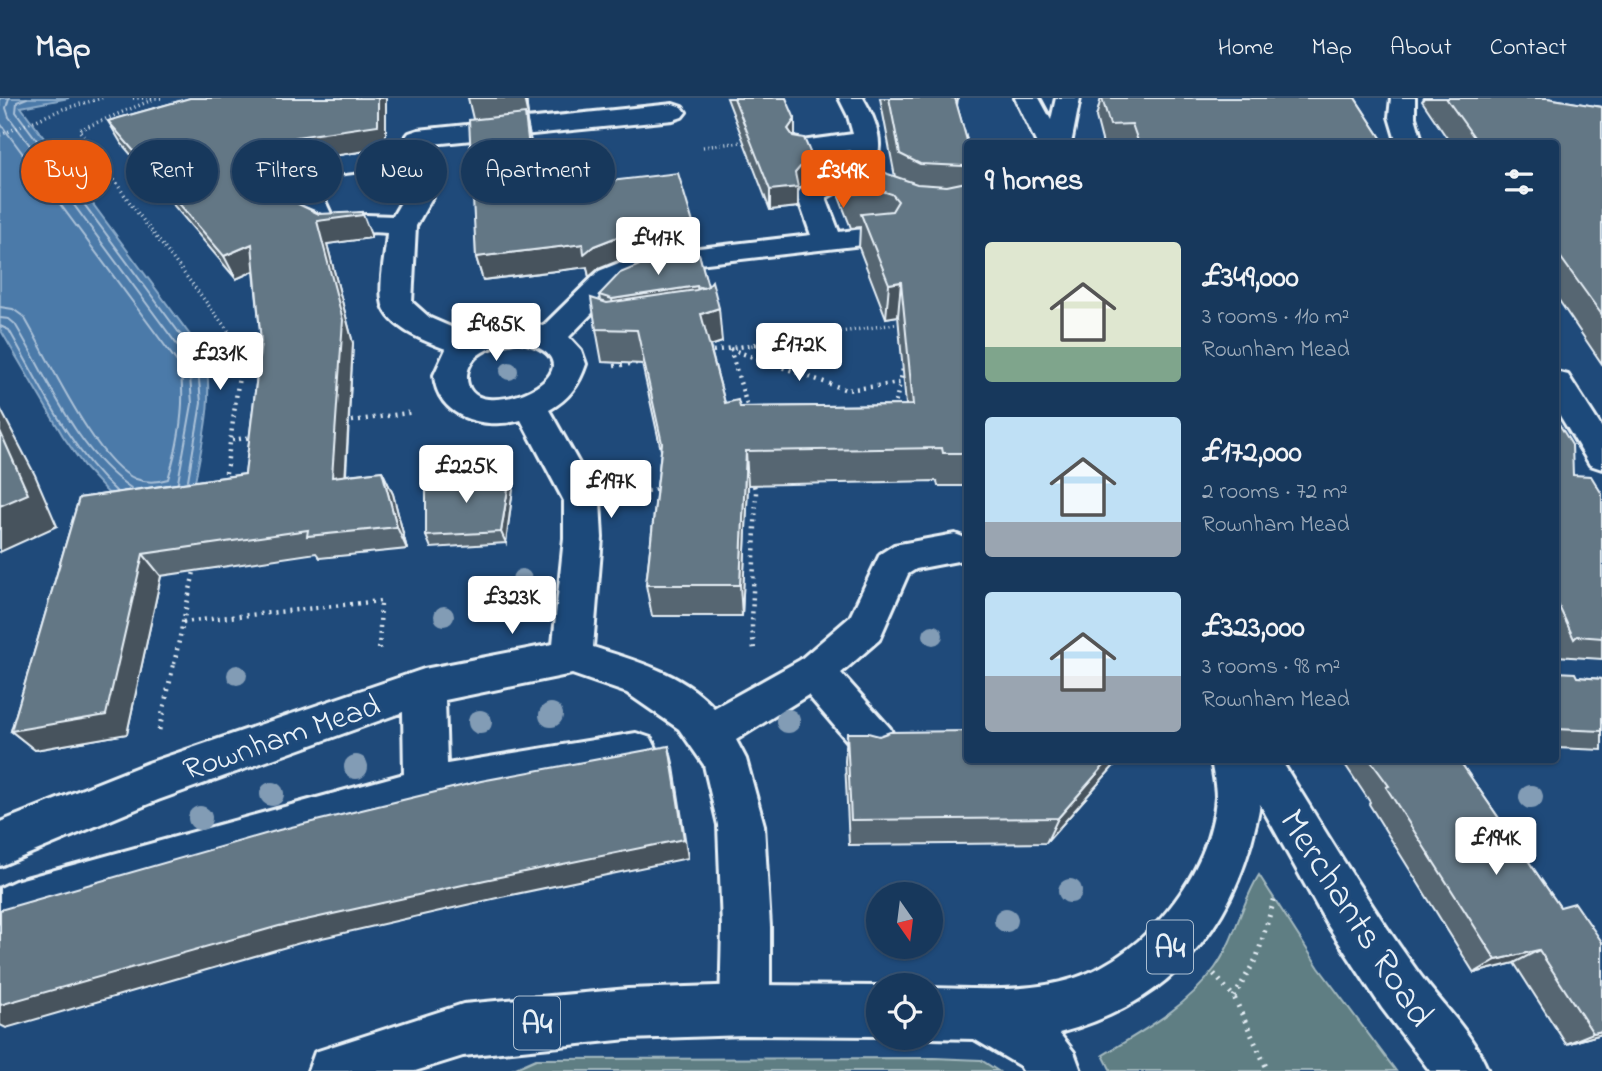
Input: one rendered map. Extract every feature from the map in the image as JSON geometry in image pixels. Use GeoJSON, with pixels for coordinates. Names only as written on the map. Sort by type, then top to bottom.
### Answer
{"type":"FeatureCollection","features":[{"type":"Feature","properties":{"kind":"street"},"geometry":{"type":"LineString","coordinates":[[828,242],[811,195],[859,180],[859,166],[867,140],[865,123],[851,98]]}},
{"type":"Feature","properties":{"kind":"street"},"geometry":{"type":"LineString","coordinates":[[1027,98],[1049,140]]}},
{"type":"Feature","properties":{"kind":"street"},"geometry":{"type":"LineString","coordinates":[[1059,140],[1068,98]]}},
{"type":"Feature","properties":{"kind":"street"},"geometry":{"type":"LineString","coordinates":[[1403,98],[1402,117],[1409,140]]}},
{"type":"Feature","properties":{"kind":"street"},"geometry":{"type":"LineString","coordinates":[[447,143],[673,112]]}},
{"type":"Feature","properties":{"kind":"street"},"geometry":{"type":"LineString","coordinates":[[803,148],[867,140]]}},
{"type":"Feature","properties":{"kind":"street"},"geometry":{"type":"LineString","coordinates":[[356,160],[309,169],[299,174],[318,220],[323,225],[336,226],[374,223],[402,226]]}},
{"type":"Feature","properties":{"kind":"street"},"geometry":{"type":"LineString","coordinates":[[415,203],[402,226],[397,302],[402,312],[421,328],[469,346]]}},
{"type":"Feature","properties":{"kind":"street"},"geometry":{"type":"LineString","coordinates":[[550,338],[587,316],[610,277],[649,261],[879,236]]}},
{"type":"Feature","properties":{"kind":"street"},"geometry":{"type":"LineString","coordinates":[[519,331],[550,338],[563,347],[570,361],[568,373],[560,388],[531,407],[504,412],[483,411],[467,405],[453,395],[448,381],[450,367],[469,346],[489,337],[519,331]]}},
{"type":"Feature","properties":{"kind":"street"},"geometry":{"type":"LineString","coordinates":[[1559,390],[1594,473]]}},
{"type":"Feature","properties":{"kind":"street"},"geometry":{"type":"LineString","coordinates":[[531,407],[582,501],[583,538],[572,657]]}},
{"type":"Feature","properties":{"kind":"street"},"geometry":{"type":"LineString","coordinates":[[709,734],[796,681],[865,628],[893,565],[907,555],[955,549]]}},
{"type":"Feature","properties":{"kind":"street","name":"Rownham Mead"},"geometry":{"type":"LineString","coordinates":[[0,844],[148,783],[424,687],[572,657],[641,680],[671,698],[694,716],[724,759],[741,825],[746,927],[745,1010]]}},
{"type":"Feature","properties":{"kind":"street"},"geometry":{"type":"LineString","coordinates":[[796,681],[875,742]]}},
{"type":"Feature","properties":{"kind":"street"},"geometry":{"type":"LineString","coordinates":[[424,687],[426,788]]}},
{"type":"Feature","properties":{"kind":"street"},"geometry":{"type":"LineString","coordinates":[[15,905],[426,788],[636,752]]}},
{"type":"Feature","properties":{"kind":"street","name":"A4"},"geometry":{"type":"LineString","coordinates":[[943,1013],[981,1014],[1073,1005],[1119,985],[1160,957],[1181,935],[1209,895],[1228,852],[1238,796],[1233,763]]}},
{"type":"Feature","properties":{"kind":"street","name":"Merchants Road"},"geometry":{"type":"LineString","coordinates":[[1260,763],[1321,872],[1400,990],[1462,1071]]}},
{"type":"Feature","properties":{"kind":"street","name":"A4"},"geometry":{"type":"LineString","coordinates":[[334,1071],[463,1030],[628,1014],[745,1010],[866,1012]]}},
{"type":"Feature","properties":{"kind":"street"},"geometry":{"type":"LineString","coordinates":[[981,1014],[1038,1048],[1055,1071]]}},
{"type":"Feature","properties":{"kind":"street"},"geometry":{"type":"LineString","coordinates":[[430,1071],[463,1030]]}},
{"type":"Feature","properties":{"kind":"path"},"geometry":{"type":"LineString","coordinates":[[0,135],[64,109],[102,98]]}},
{"type":"Feature","properties":{"kind":"path"},"geometry":{"type":"LineString","coordinates":[[133,98],[152,100]]}},
{"type":"Feature","properties":{"kind":"path"},"geometry":{"type":"LineString","coordinates":[[162,98],[79,130],[133,207],[236,341],[240,369],[232,440],[221,489]]}},
{"type":"Feature","properties":{"kind":"path"},"geometry":{"type":"LineString","coordinates":[[703,147],[753,141]]}},
{"type":"Feature","properties":{"kind":"path"},"geometry":{"type":"LineString","coordinates":[[704,353],[915,321]]}},
{"type":"Feature","properties":{"kind":"path"},"geometry":{"type":"LineString","coordinates":[[730,349],[847,390],[900,383]]}},
{"type":"Feature","properties":{"kind":"path"},"geometry":{"type":"LineString","coordinates":[[730,349],[751,420]]}},
{"type":"Feature","properties":{"kind":"path"},"geometry":{"type":"LineString","coordinates":[[892,415],[906,358]]}},
{"type":"Feature","properties":{"kind":"path"},"geometry":{"type":"LineString","coordinates":[[334,424],[414,412]]}},
{"type":"Feature","properties":{"kind":"path"},"geometry":{"type":"LineString","coordinates":[[232,440],[255,436]]}},
{"type":"Feature","properties":{"kind":"path"},"geometry":{"type":"LineString","coordinates":[[750,475],[756,492],[753,643],[758,662],[796,681]]}},
{"type":"Feature","properties":{"kind":"path"},"geometry":{"type":"LineString","coordinates":[[582,501],[660,489]]}},
{"type":"Feature","properties":{"kind":"path"},"geometry":{"type":"LineString","coordinates":[[148,783],[197,561]]}},
{"type":"Feature","properties":{"kind":"path"},"geometry":{"type":"LineString","coordinates":[[183,622],[381,601],[376,703]]}},
{"type":"Feature","properties":{"kind":"path"},"geometry":{"type":"LineString","coordinates":[[1234,998],[1257,957],[1275,897],[1321,872]]}},
{"type":"Feature","properties":{"kind":"path"},"geometry":{"type":"LineString","coordinates":[[1181,935],[1234,998],[1268,1071]]}},
{"type":"Feature","properties":{"kind":"green space"},"geometry":{"type":"Polygon","coordinates":[[[1259,875],[1319,968],[1396,1071],[1111,1071],[1103,1055],[1178,1006],[1215,968],[1228,946],[1259,875]]]}},
{"type":"Feature","properties":{"kind":"green space"},"geometry":{"type":"Polygon","coordinates":[[[536,1059],[981,1060],[998,1071],[509,1071],[536,1059]]]}},
{"type":"Feature","properties":{"kind":"water"},"geometry":{"type":"Polygon","coordinates":[[[0,98],[69,98],[21,107],[45,140],[21,140],[21,203],[92,203],[204,354],[208,402],[195,482],[109,494],[86,469],[63,436],[0,329],[0,98]]]}},
{"type":"Feature","properties":{"kind":"building"},"geometry":{"type":"Polygon","coordinates":[[[190,98],[378,98],[378,125],[289,140],[232,140],[232,203],[297,203],[319,214],[362,212],[362,215],[317,221],[343,320],[332,477],[382,471],[397,527],[307,536],[308,530],[143,554],[106,715],[11,731],[79,498],[245,474],[261,342],[252,244],[224,256],[178,203],[218,203],[218,140],[126,142],[108,121],[190,98]]]}},
{"type":"Feature","properties":{"kind":"building"},"geometry":{"type":"Polygon","coordinates":[[[734,98],[786,98],[795,119],[788,129],[793,136],[804,138],[813,159],[795,173],[798,187],[770,190],[734,98]]]}},
{"type":"Feature","properties":{"kind":"building"},"geometry":{"type":"Polygon","coordinates":[[[889,98],[955,98],[967,140],[964,140],[964,166],[920,164],[900,154],[889,98]]]}},
{"type":"Feature","properties":{"kind":"building"},"geometry":{"type":"Polygon","coordinates":[[[1102,98],[1355,98],[1382,140],[1138,140],[1132,124],[1110,125],[1102,98]]]}},
{"type":"Feature","properties":{"kind":"building"},"geometry":{"type":"Polygon","coordinates":[[[1446,98],[1547,98],[1602,107],[1602,315],[1559,255],[1559,140],[1476,140],[1446,98]]]}},
{"type":"Feature","properties":{"kind":"building"},"geometry":{"type":"Polygon","coordinates":[[[525,114],[528,140],[470,140],[469,120],[525,114]]]}},
{"type":"Feature","properties":{"kind":"building"},"geometry":{"type":"Polygon","coordinates":[[[861,161],[917,184],[947,186],[964,182],[964,453],[943,453],[942,448],[746,451],[740,585],[646,585],[662,443],[637,330],[596,329],[591,298],[607,303],[696,290],[708,286],[712,281],[719,308],[701,314],[725,403],[738,400],[740,407],[913,405],[901,282],[889,284],[861,214],[892,211],[898,201],[892,194],[882,191],[853,194],[840,163],[861,161]]]}},
{"type":"Feature","properties":{"kind":"building"},"geometry":{"type":"Polygon","coordinates":[[[678,173],[693,223],[635,230],[594,246],[584,254],[583,244],[476,257],[473,203],[615,203],[615,180],[678,173]]]}},
{"type":"Feature","properties":{"kind":"building"},"geometry":{"type":"Polygon","coordinates":[[[699,254],[708,286],[612,299],[599,295],[620,273],[654,259],[699,254]]]}},
{"type":"Feature","properties":{"kind":"building"},"geometry":{"type":"Polygon","coordinates":[[[1559,424],[1572,445],[1573,475],[1591,476],[1602,494],[1602,638],[1577,636],[1574,639],[1559,606],[1559,424]]]}},
{"type":"Feature","properties":{"kind":"building"},"geometry":{"type":"Polygon","coordinates":[[[0,431],[28,494],[0,506],[0,431]]]}},
{"type":"Feature","properties":{"kind":"building"},"geometry":{"type":"Polygon","coordinates":[[[510,476],[501,532],[426,536],[426,480],[510,476]]]}},
{"type":"Feature","properties":{"kind":"building"},"geometry":{"type":"Polygon","coordinates":[[[1559,672],[1602,679],[1602,731],[1559,729],[1559,672]]]}},
{"type":"Feature","properties":{"kind":"building"},"geometry":{"type":"Polygon","coordinates":[[[964,731],[964,763],[1106,763],[1058,818],[851,820],[847,733],[879,736],[890,732],[964,731]]]}},
{"type":"Feature","properties":{"kind":"building"},"geometry":{"type":"Polygon","coordinates":[[[669,746],[684,839],[279,926],[0,1005],[0,910],[279,830],[481,781],[669,746]]]}},
{"type":"Feature","properties":{"kind":"building"},"geometry":{"type":"Polygon","coordinates":[[[1372,763],[1461,763],[1560,907],[1575,903],[1602,942],[1602,1031],[1593,1033],[1539,950],[1496,960],[1386,787],[1389,786],[1372,763]]]}}]}
